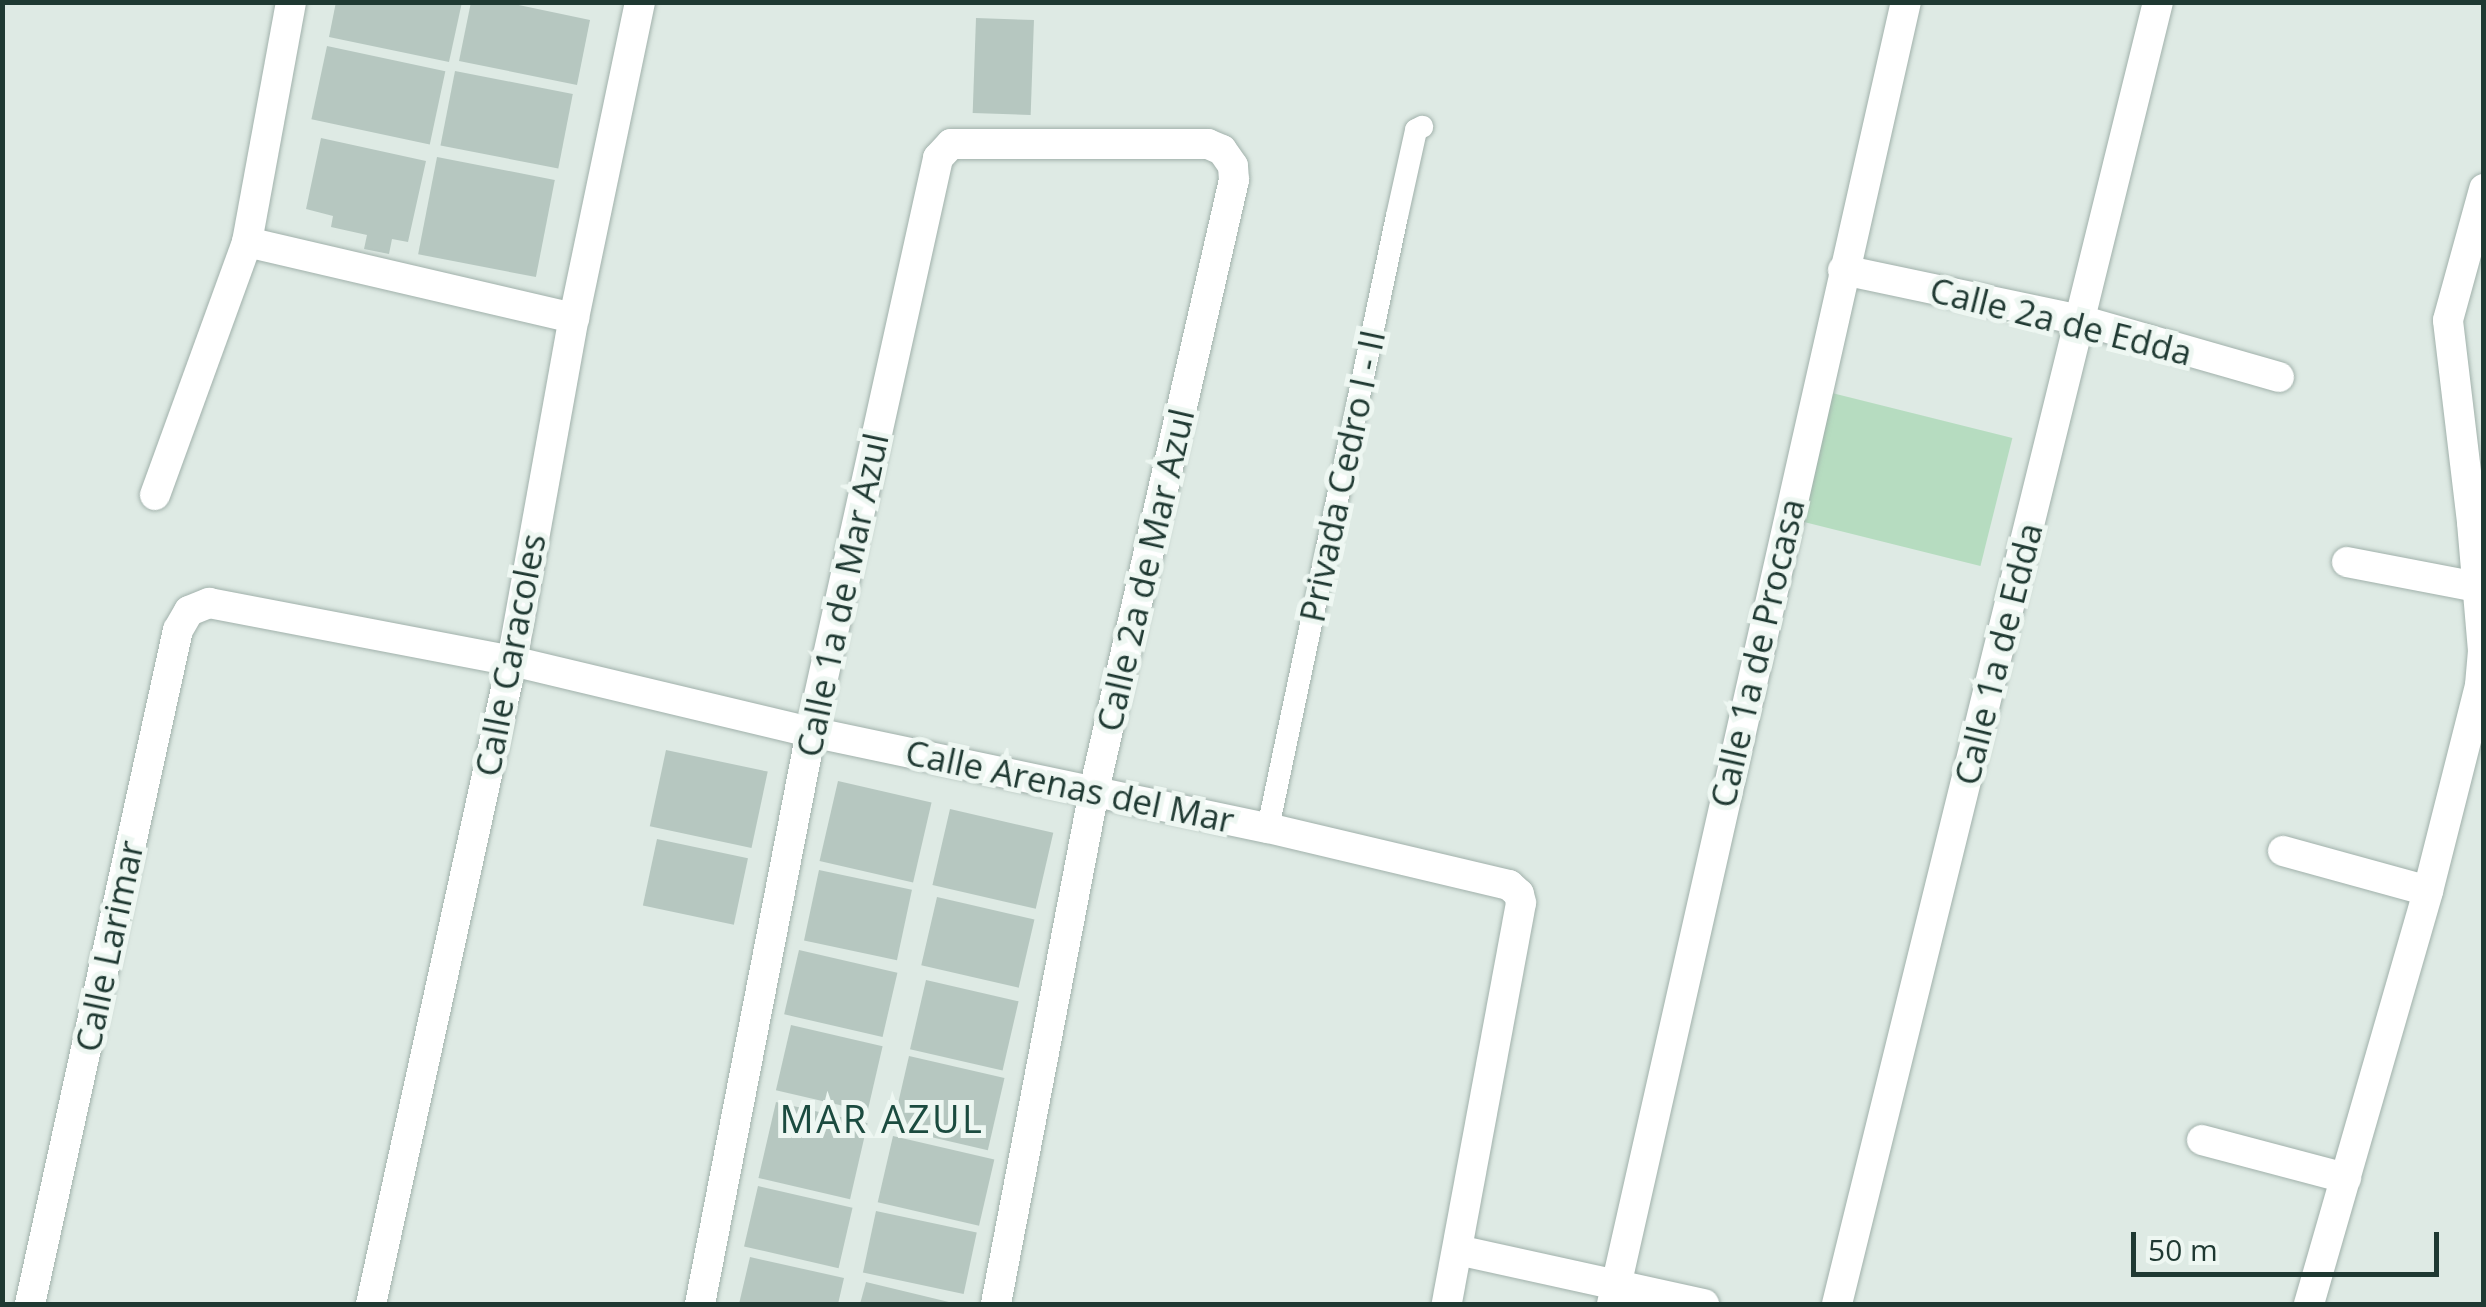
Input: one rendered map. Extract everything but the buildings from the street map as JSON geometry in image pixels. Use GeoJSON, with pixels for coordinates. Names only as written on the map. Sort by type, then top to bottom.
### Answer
{"type":"FeatureCollection","features":[{"type":"Feature","properties":{"kind":"street"},"geometry":{"type":"LineString","coordinates":[[155,495],[248,242],[291,2]]}},
{"type":"Feature","properties":{"kind":"street","name":"Calle Caracoles"},"geometry":{"type":"LineString","coordinates":[[371,1304],[512,660],[574,318],[640,2]]}},
{"type":"Feature","properties":{"kind":"street","name":"Calle 1a de Procasa"},"geometry":{"type":"LineString","coordinates":[[1614,1294],[1842,270],[1906,2]]}},
{"type":"Feature","properties":{"kind":"street","name":"Calle 1a de Edda"},"geometry":{"type":"LineString","coordinates":[[1838,1304],[2158,2]]}},
{"type":"Feature","properties":{"kind":"street","name":"Calle 1a de Mar Azul"},"geometry":{"type":"LineString","coordinates":[[700,1304],[811,732],[938,158],[952,144],[1208,144]]}},
{"type":"Feature","properties":{"kind":"street","name":"Calle 2a de Mar Azul"},"geometry":{"type":"LineString","coordinates":[[996,1304],[1094,791],[1234,180],[1233,166],[1222,150],[1208,144]]}},
{"type":"Feature","properties":{"kind":"street"},"geometry":{"type":"LineString","coordinates":[[2309,1304],[2428,891],[2480,685],[2483,650],[2448,320],[2484,189]]}},
{"type":"Feature","properties":{"kind":"street"},"geometry":{"type":"LineString","coordinates":[[248,242],[574,318]]}},
{"type":"Feature","properties":{"kind":"street","name":"Calle 2a de Edda"},"geometry":{"type":"LineString","coordinates":[[1842,270],[2080,320],[2279,377]]}},
{"type":"Feature","properties":{"kind":"street"},"geometry":{"type":"LineString","coordinates":[[2347,562],[2477,587]]}},
{"type":"Feature","properties":{"kind":"street","name":"Calle Arenas del Mar"},"geometry":{"type":"LineString","coordinates":[[209,603],[512,660],[811,732],[1268,828],[1508,886],[1519,894],[1522,903],[1447,1304]]}},
{"type":"Feature","properties":{"kind":"street","name":"Calle Larimar"},"geometry":{"type":"LineString","coordinates":[[30,1304],[178,630],[190,611],[209,603]]}},
{"type":"Feature","properties":{"kind":"street"},"geometry":{"type":"LineString","coordinates":[[2283,852],[2428,891]]}},
{"type":"Feature","properties":{"kind":"street"},"geometry":{"type":"LineString","coordinates":[[2202,1140],[2346,1178]]}},
{"type":"Feature","properties":{"kind":"street"},"geometry":{"type":"LineString","coordinates":[[1458,1250],[1614,1294],[1704,1304]]}},
{"type":"Feature","properties":{"kind":"lane","name":"Privada Cedro I - II"},"geometry":{"type":"LineString","coordinates":[[1268,828],[1397,216],[1416,130],[1422,127]]}},
{"type":"Feature","properties":{"kind":"green space"},"geometry":{"type":"Polygon","coordinates":[[[1828,392],[2012,438],[1980,566],[1796,520],[1828,392]]]}},
{"type":"Feature","properties":{"kind":"district","name":"MAR AZUL"},"geometry":{"type":"Point","coordinates":[882,1119]}}]}
